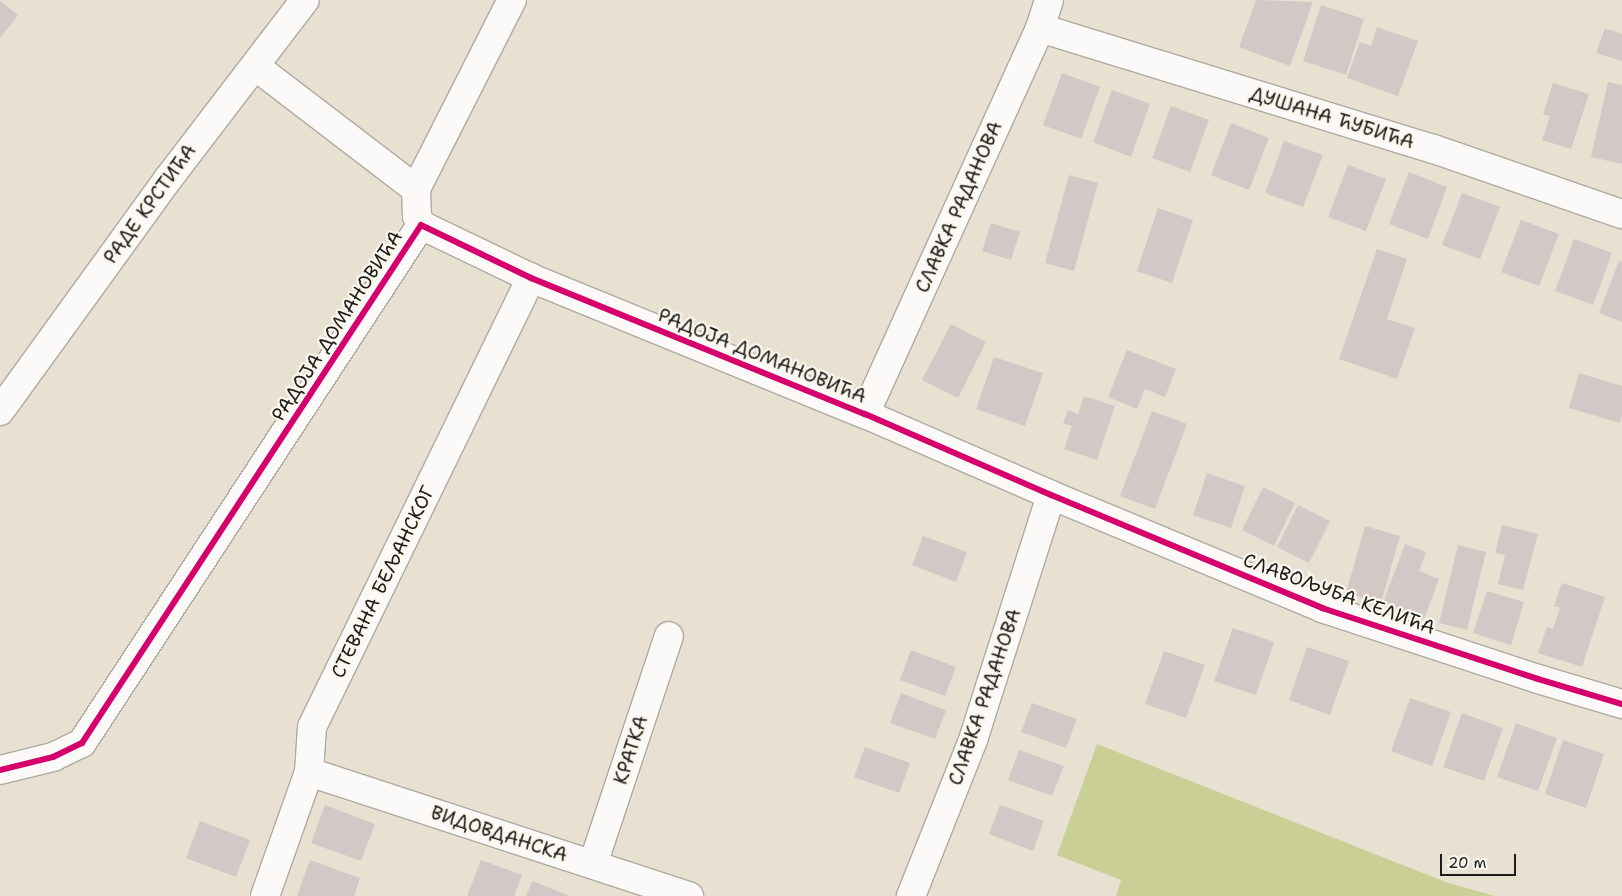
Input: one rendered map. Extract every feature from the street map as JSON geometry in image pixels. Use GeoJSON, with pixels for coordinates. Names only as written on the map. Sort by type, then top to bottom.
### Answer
{"type":"FeatureCollection","features":[{"type":"Feature","properties":{"kind":"street","name":"РАДЕ КРСТИЋА"},"geometry":{"type":"LineString","coordinates":[[0,411],[168,179],[304,0]]}},
{"type":"Feature","properties":{"kind":"street"},"geometry":{"type":"LineString","coordinates":[[255,66],[416,189],[512,0]]}},
{"type":"Feature","properties":{"kind":"street","name":"СЛАВКА РАДАНОВА"},"geometry":{"type":"LineString","coordinates":[[865,414],[1040,28],[1049,0]]}},
{"type":"Feature","properties":{"kind":"street","name":"ДУШАНА ЋУБИЋА"},"geometry":{"type":"LineString","coordinates":[[1040,28],[1434,150],[1622,214]]}},
{"type":"Feature","properties":{"kind":"street","name":"РАДОЈА ДОМАНОВИЋА"},"geometry":{"type":"LineString","coordinates":[[416,189],[417,216],[421,225],[531,278],[865,414],[1052,495]]}},
{"type":"Feature","properties":{"kind":"street","name":"РАДОЈА ДОМАНОВИЋА"},"geometry":{"type":"LineString","coordinates":[[0,770],[53,757],[82,743],[421,225]]}},
{"type":"Feature","properties":{"kind":"street","name":"СТЕВАНА БЕЉАНСКОГ"},"geometry":{"type":"LineString","coordinates":[[264,896],[309,772],[312,727],[531,278]]}},
{"type":"Feature","properties":{"kind":"street","name":"СЛАВКА РАДАНОВА"},"geometry":{"type":"LineString","coordinates":[[911,896],[973,740],[1052,495]]}},
{"type":"Feature","properties":{"kind":"street","name":"СЛАВОЉУБА КЕЛИЋА"},"geometry":{"type":"LineString","coordinates":[[1052,495],[1322,608],[1538,679],[1622,704]]}},
{"type":"Feature","properties":{"kind":"street","name":"КРАТКА"},"geometry":{"type":"LineString","coordinates":[[593,864],[668,636]]}},
{"type":"Feature","properties":{"kind":"street","name":"ВИДОВДАНСКА"},"geometry":{"type":"LineString","coordinates":[[309,772],[689,896]]}},
{"type":"Feature","properties":{"kind":"green space"},"geometry":{"type":"Polygon","coordinates":[[[1097,744],[1448,883],[1495,896],[1116,896],[1121,880],[1057,855],[1097,744]]]}},
{"type":"Feature","properties":{"kind":"building"},"geometry":{"type":"Polygon","coordinates":[[[1256,0],[1313,2],[1290,66],[1239,47],[1256,0]]]}},
{"type":"Feature","properties":{"kind":"building"},"geometry":{"type":"Polygon","coordinates":[[[0,1],[18,15],[0,38],[0,1]]]}},
{"type":"Feature","properties":{"kind":"building"},"geometry":{"type":"Polygon","coordinates":[[[1321,5],[1364,19],[1346,75],[1303,61],[1321,5]]]}},
{"type":"Feature","properties":{"kind":"building"},"geometry":{"type":"Polygon","coordinates":[[[1377,27],[1418,41],[1398,96],[1347,78],[1360,42],[1371,46],[1377,27]]]}},
{"type":"Feature","properties":{"kind":"building"},"geometry":{"type":"Polygon","coordinates":[[[1605,28],[1622,34],[1622,61],[1596,53],[1605,28]]]}},
{"type":"Feature","properties":{"kind":"building"},"geometry":{"type":"Polygon","coordinates":[[[1062,73],[1100,87],[1081,139],[1043,125],[1062,73]]]}},
{"type":"Feature","properties":{"kind":"building"},"geometry":{"type":"Polygon","coordinates":[[[1608,82],[1622,85],[1622,164],[1591,157],[1608,82]]]}},
{"type":"Feature","properties":{"kind":"building"},"geometry":{"type":"Polygon","coordinates":[[[1553,83],[1589,94],[1571,149],[1542,140],[1550,116],[1543,114],[1553,83]]]}},
{"type":"Feature","properties":{"kind":"building"},"geometry":{"type":"Polygon","coordinates":[[[1112,90],[1150,104],[1131,157],[1093,142],[1112,90]]]}},
{"type":"Feature","properties":{"kind":"building"},"geometry":{"type":"Polygon","coordinates":[[[1171,106],[1209,120],[1190,172],[1152,158],[1171,106]]]}},
{"type":"Feature","properties":{"kind":"building"},"geometry":{"type":"Polygon","coordinates":[[[1231,123],[1269,138],[1249,190],[1211,175],[1231,123]]]}},
{"type":"Feature","properties":{"kind":"building"},"geometry":{"type":"Polygon","coordinates":[[[1284,141],[1323,155],[1303,207],[1265,193],[1284,141]]]}},
{"type":"Feature","properties":{"kind":"building"},"geometry":{"type":"Polygon","coordinates":[[[1348,165],[1386,179],[1366,231],[1328,217],[1348,165]]]}},
{"type":"Feature","properties":{"kind":"building"},"geometry":{"type":"Polygon","coordinates":[[[1409,172],[1447,187],[1428,239],[1389,224],[1409,172]]]}},
{"type":"Feature","properties":{"kind":"building"},"geometry":{"type":"Polygon","coordinates":[[[1069,175],[1098,183],[1074,271],[1045,263],[1069,175]]]}},
{"type":"Feature","properties":{"kind":"building"},"geometry":{"type":"Polygon","coordinates":[[[1462,193],[1500,207],[1480,259],[1442,245],[1462,193]]]}},
{"type":"Feature","properties":{"kind":"building"},"geometry":{"type":"Polygon","coordinates":[[[1158,208],[1193,220],[1172,283],[1137,271],[1158,208]]]}},
{"type":"Feature","properties":{"kind":"building"},"geometry":{"type":"Polygon","coordinates":[[[1521,220],[1559,234],[1539,286],[1501,272],[1521,220]]]}},
{"type":"Feature","properties":{"kind":"building"},"geometry":{"type":"Polygon","coordinates":[[[991,223],[1020,232],[1011,260],[982,251],[991,223]]]}},
{"type":"Feature","properties":{"kind":"building"},"geometry":{"type":"Polygon","coordinates":[[[1574,239],[1612,253],[1593,305],[1555,291],[1574,239]]]}},
{"type":"Feature","properties":{"kind":"building"},"geometry":{"type":"Polygon","coordinates":[[[1377,249],[1407,259],[1387,319],[1415,328],[1397,379],[1339,359],[1377,249]]]}},
{"type":"Feature","properties":{"kind":"building"},"geometry":{"type":"Polygon","coordinates":[[[1619,261],[1622,262],[1622,322],[1599,313],[1619,261]]]}},
{"type":"Feature","properties":{"kind":"building"},"geometry":{"type":"Polygon","coordinates":[[[951,324],[986,342],[958,398],[922,380],[951,324]]]}},
{"type":"Feature","properties":{"kind":"building"},"geometry":{"type":"Polygon","coordinates":[[[1127,350],[1176,369],[1165,397],[1145,389],[1137,409],[1108,397],[1127,350]]]}},
{"type":"Feature","properties":{"kind":"building"},"geometry":{"type":"Polygon","coordinates":[[[994,357],[1043,373],[1025,426],[976,409],[994,357]]]}},
{"type":"Feature","properties":{"kind":"building"},"geometry":{"type":"Polygon","coordinates":[[[1579,373],[1622,386],[1622,416],[1620,423],[1569,408],[1579,373]]]}},
{"type":"Feature","properties":{"kind":"building"},"geometry":{"type":"Polygon","coordinates":[[[1084,396],[1115,406],[1097,460],[1064,449],[1072,426],[1063,423],[1068,410],[1078,414],[1084,396]]]}},
{"type":"Feature","properties":{"kind":"building"},"geometry":{"type":"Polygon","coordinates":[[[1152,411],[1187,424],[1155,509],[1120,496],[1152,411]]]}},
{"type":"Feature","properties":{"kind":"building"},"geometry":{"type":"Polygon","coordinates":[[[1207,473],[1245,486],[1231,528],[1193,515],[1207,473]]]}},
{"type":"Feature","properties":{"kind":"building"},"geometry":{"type":"Polygon","coordinates":[[[1263,487],[1295,503],[1274,546],[1242,530],[1263,487]]]}},
{"type":"Feature","properties":{"kind":"building"},"geometry":{"type":"Polygon","coordinates":[[[1298,505],[1330,521],[1309,563],[1277,547],[1298,505]]]}},
{"type":"Feature","properties":{"kind":"building"},"geometry":{"type":"Polygon","coordinates":[[[1502,525],[1538,534],[1523,590],[1498,584],[1505,555],[1495,553],[1502,525]]]}},
{"type":"Feature","properties":{"kind":"building"},"geometry":{"type":"Polygon","coordinates":[[[1365,526],[1400,536],[1381,603],[1346,593],[1365,526]]]}},
{"type":"Feature","properties":{"kind":"building"},"geometry":{"type":"Polygon","coordinates":[[[923,536],[967,552],[956,582],[912,565],[923,536]]]}},
{"type":"Feature","properties":{"kind":"building"},"geometry":{"type":"Polygon","coordinates":[[[1405,544],[1426,552],[1419,571],[1439,579],[1424,619],[1383,603],[1405,544]]]}},
{"type":"Feature","properties":{"kind":"building"},"geometry":{"type":"Polygon","coordinates":[[[1458,545],[1486,552],[1467,630],[1439,623],[1458,545]]]}},
{"type":"Feature","properties":{"kind":"building"},"geometry":{"type":"Polygon","coordinates":[[[1562,583],[1605,597],[1582,667],[1538,653],[1547,627],[1553,629],[1560,608],[1554,606],[1562,583]]]}},
{"type":"Feature","properties":{"kind":"building"},"geometry":{"type":"Polygon","coordinates":[[[1487,591],[1524,602],[1511,645],[1473,633],[1487,591]]]}},
{"type":"Feature","properties":{"kind":"building"},"geometry":{"type":"Polygon","coordinates":[[[1233,628],[1274,642],[1256,695],[1214,681],[1233,628]]]}},
{"type":"Feature","properties":{"kind":"building"},"geometry":{"type":"Polygon","coordinates":[[[1307,647],[1349,661],[1330,715],[1289,700],[1307,647]]]}},
{"type":"Feature","properties":{"kind":"building"},"geometry":{"type":"Polygon","coordinates":[[[911,650],[956,667],[945,696],[900,680],[911,650]]]}},
{"type":"Feature","properties":{"kind":"building"},"geometry":{"type":"Polygon","coordinates":[[[1164,651],[1205,665],[1186,718],[1145,704],[1164,651]]]}},
{"type":"Feature","properties":{"kind":"building"},"geometry":{"type":"Polygon","coordinates":[[[901,693],[946,710],[935,739],[890,723],[901,693]]]}},
{"type":"Feature","properties":{"kind":"building"},"geometry":{"type":"Polygon","coordinates":[[[1410,698],[1451,712],[1432,766],[1391,751],[1410,698]]]}},
{"type":"Feature","properties":{"kind":"building"},"geometry":{"type":"Polygon","coordinates":[[[1032,703],[1077,719],[1066,748],[1021,732],[1032,703]]]}},
{"type":"Feature","properties":{"kind":"building"},"geometry":{"type":"Polygon","coordinates":[[[1462,713],[1503,728],[1484,781],[1443,767],[1462,713]]]}},
{"type":"Feature","properties":{"kind":"building"},"geometry":{"type":"Polygon","coordinates":[[[1516,723],[1557,738],[1538,791],[1497,777],[1516,723]]]}},
{"type":"Feature","properties":{"kind":"building"},"geometry":{"type":"Polygon","coordinates":[[[1563,740],[1604,754],[1586,808],[1545,794],[1563,740]]]}},
{"type":"Feature","properties":{"kind":"building"},"geometry":{"type":"Polygon","coordinates":[[[865,747],[910,763],[899,793],[854,777],[865,747]]]}},
{"type":"Feature","properties":{"kind":"building"},"geometry":{"type":"Polygon","coordinates":[[[1019,750],[1064,766],[1052,796],[1008,780],[1019,750]]]}},
{"type":"Feature","properties":{"kind":"building"},"geometry":{"type":"Polygon","coordinates":[[[325,805],[375,824],[361,861],[311,843],[325,805]]]}},
{"type":"Feature","properties":{"kind":"building"},"geometry":{"type":"Polygon","coordinates":[[[1000,805],[1044,821],[1033,851],[989,834],[1000,805]]]}},
{"type":"Feature","properties":{"kind":"building"},"geometry":{"type":"Polygon","coordinates":[[[200,821],[250,840],[236,877],[186,858],[200,821]]]}},
{"type":"Feature","properties":{"kind":"building"},"geometry":{"type":"Polygon","coordinates":[[[310,860],[360,878],[354,896],[297,896],[310,860]]]}},
{"type":"Feature","properties":{"kind":"building"},"geometry":{"type":"Polygon","coordinates":[[[481,860],[522,875],[514,896],[467,896],[481,860]]]}},
{"type":"Feature","properties":{"kind":"building"},"geometry":{"type":"Polygon","coordinates":[[[532,881],[570,896],[526,896],[532,881]]]}},
{"type":"Feature","properties":{"kind":"cycle path"},"geometry":{"type":"LineString","coordinates":[[0,770],[53,757],[82,743],[421,225],[531,278],[865,414],[1051,495],[1322,608],[1538,679],[1622,704]]}}]}
